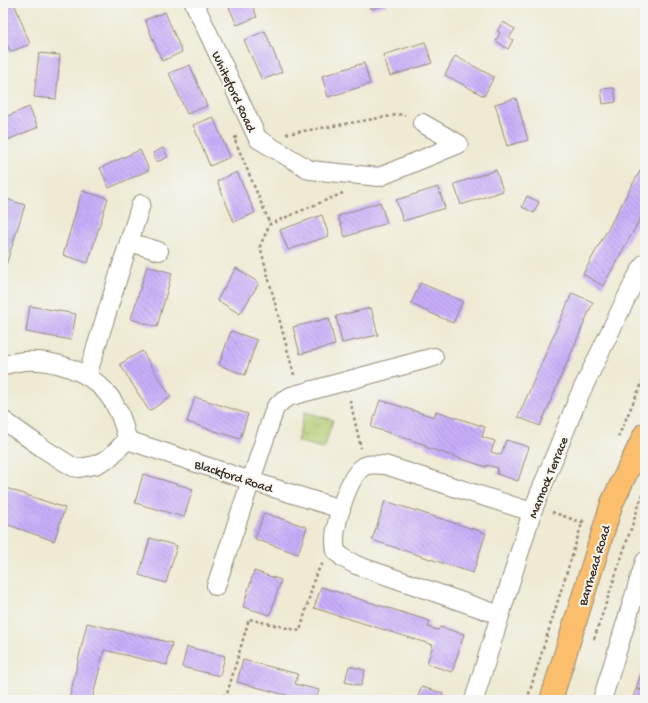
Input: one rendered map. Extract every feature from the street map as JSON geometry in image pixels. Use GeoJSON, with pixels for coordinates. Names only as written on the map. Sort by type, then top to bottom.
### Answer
{"type":"FeatureCollection","features":[{"type":"Feature","properties":{"kind":"main road","name":"Barrhead Road"},"geometry":{"type":"LineString","coordinates":[[551,700],[612,503],[645,434]]}},
{"type":"Feature","properties":{"kind":"street","name":"Whiteford Road"},"geometry":{"type":"LineString","coordinates":[[194,3],[256,134],[310,170],[379,177],[459,144],[422,123]]}},
{"type":"Feature","properties":{"kind":"street"},"geometry":{"type":"LineString","coordinates":[[87,376],[141,204]]}},
{"type":"Feature","properties":{"kind":"street"},"geometry":{"type":"LineString","coordinates":[[129,242],[159,251]]}},
{"type":"Feature","properties":{"kind":"street","name":"Marnock Terrace"},"geometry":{"type":"LineString","coordinates":[[474,700],[533,509],[579,396],[636,278],[645,263]]}},
{"type":"Feature","properties":{"kind":"street"},"geometry":{"type":"LineString","coordinates":[[216,586],[275,408],[282,400],[299,393],[434,357]]}},
{"type":"Feature","properties":{"kind":"street"},"geometry":{"type":"LineString","coordinates":[[3,366],[14,362],[33,361],[51,363],[69,368],[87,376],[105,391],[119,412],[124,425],[127,440],[109,458],[95,465],[79,468],[73,467],[44,449],[3,420]]}},
{"type":"Feature","properties":{"kind":"street","name":"Blackford Road"},"geometry":{"type":"LineString","coordinates":[[127,440],[341,509]]}},
{"type":"Feature","properties":{"kind":"street"},"geometry":{"type":"LineString","coordinates":[[500,615],[356,565],[343,558],[336,551],[335,539],[336,526],[341,509],[350,484],[356,475],[364,466],[375,464],[385,465],[533,509]]}},
{"type":"Feature","properties":{"kind":"street"},"geometry":{"type":"LineString","coordinates":[[602,700],[645,561]]}},
{"type":"Feature","properties":{"kind":"path"},"geometry":{"type":"LineString","coordinates":[[270,224],[234,138],[402,114],[422,123]]}},
{"type":"Feature","properties":{"kind":"path"},"geometry":{"type":"LineString","coordinates":[[299,393],[260,246],[270,224],[350,190]]}},
{"type":"Feature","properties":{"kind":"path"},"geometry":{"type":"LineString","coordinates":[[346,381],[364,466]]}},
{"type":"Feature","properties":{"kind":"path"},"geometry":{"type":"LineString","coordinates":[[593,642],[645,490]]}},
{"type":"Feature","properties":{"kind":"path"},"geometry":{"type":"LineString","coordinates":[[533,509],[582,523]]}},
{"type":"Feature","properties":{"kind":"path"},"geometry":{"type":"LineString","coordinates":[[211,700],[227,694],[249,619],[300,630],[316,574],[323,563],[336,551]]}},
{"type":"Feature","properties":{"kind":"green space"},"geometry":{"type":"Polygon","coordinates":[[[305,412],[333,420],[324,449],[297,441],[305,412]]]}},
{"type":"Feature","properties":{"kind":"building"},"geometry":{"type":"Polygon","coordinates":[[[14,3],[30,44],[10,52],[3,35],[3,7],[14,3]]]}},
{"type":"Feature","properties":{"kind":"building"},"geometry":{"type":"Polygon","coordinates":[[[137,3],[150,3],[139,8],[137,3]]]}},
{"type":"Feature","properties":{"kind":"building"},"geometry":{"type":"Polygon","coordinates":[[[227,3],[251,3],[257,17],[237,25],[227,3]]]}},
{"type":"Feature","properties":{"kind":"building"},"geometry":{"type":"Polygon","coordinates":[[[370,3],[387,3],[387,5],[371,9],[370,3]]]}},
{"type":"Feature","properties":{"kind":"building"},"geometry":{"type":"Polygon","coordinates":[[[165,12],[182,52],[162,61],[145,20],[165,12]]]}},
{"type":"Feature","properties":{"kind":"building"},"geometry":{"type":"Polygon","coordinates":[[[503,22],[515,29],[509,38],[513,40],[508,49],[496,41],[500,33],[497,31],[503,22]]]}},
{"type":"Feature","properties":{"kind":"building"},"geometry":{"type":"Polygon","coordinates":[[[265,31],[282,72],[262,80],[244,40],[265,31]]]}},
{"type":"Feature","properties":{"kind":"building"},"geometry":{"type":"Polygon","coordinates":[[[425,42],[432,63],[390,76],[383,55],[425,42]]]}},
{"type":"Feature","properties":{"kind":"building"},"geometry":{"type":"Polygon","coordinates":[[[39,53],[60,55],[56,99],[34,97],[39,53]]]}},
{"type":"Feature","properties":{"kind":"building"},"geometry":{"type":"Polygon","coordinates":[[[455,56],[494,77],[484,96],[445,75],[455,56]]]}},
{"type":"Feature","properties":{"kind":"building"},"geometry":{"type":"Polygon","coordinates":[[[364,63],[370,84],[328,97],[322,76],[364,63]]]}},
{"type":"Feature","properties":{"kind":"building"},"geometry":{"type":"Polygon","coordinates":[[[190,65],[207,106],[187,114],[169,73],[190,65]]]}},
{"type":"Feature","properties":{"kind":"building"},"geometry":{"type":"Polygon","coordinates":[[[614,88],[616,102],[603,104],[601,89],[614,88]]]}},
{"type":"Feature","properties":{"kind":"building"},"geometry":{"type":"Polygon","coordinates":[[[516,98],[528,140],[507,146],[495,104],[516,98]]]}},
{"type":"Feature","properties":{"kind":"building"},"geometry":{"type":"Polygon","coordinates":[[[29,107],[38,127],[3,142],[3,118],[29,107]]]}},
{"type":"Feature","properties":{"kind":"building"},"geometry":{"type":"Polygon","coordinates":[[[213,117],[230,157],[210,166],[193,125],[213,117]]]}},
{"type":"Feature","properties":{"kind":"building"},"geometry":{"type":"Polygon","coordinates":[[[163,148],[168,157],[157,162],[153,153],[163,148]]]}},
{"type":"Feature","properties":{"kind":"building"},"geometry":{"type":"Polygon","coordinates":[[[140,150],[149,170],[109,188],[100,168],[140,150]]]}},
{"type":"Feature","properties":{"kind":"building"},"geometry":{"type":"Polygon","coordinates":[[[645,162],[645,210],[603,286],[583,274],[645,162]]]}},
{"type":"Feature","properties":{"kind":"building"},"geometry":{"type":"Polygon","coordinates":[[[496,170],[503,191],[461,205],[454,184],[496,170]]]}},
{"type":"Feature","properties":{"kind":"building"},"geometry":{"type":"Polygon","coordinates":[[[237,172],[255,213],[234,222],[217,181],[237,172]]]}},
{"type":"Feature","properties":{"kind":"building"},"geometry":{"type":"Polygon","coordinates":[[[438,187],[445,208],[403,221],[396,200],[438,187]]]}},
{"type":"Feature","properties":{"kind":"building"},"geometry":{"type":"Polygon","coordinates":[[[82,191],[108,198],[88,263],[63,255],[82,191]]]}},
{"type":"Feature","properties":{"kind":"building"},"geometry":{"type":"Polygon","coordinates":[[[527,196],[539,202],[534,213],[522,207],[527,196]]]}},
{"type":"Feature","properties":{"kind":"building"},"geometry":{"type":"Polygon","coordinates":[[[3,198],[25,205],[6,265],[3,264],[3,198]]]}},
{"type":"Feature","properties":{"kind":"building"},"geometry":{"type":"Polygon","coordinates":[[[380,202],[387,223],[345,237],[338,216],[380,202]]]}},
{"type":"Feature","properties":{"kind":"building"},"geometry":{"type":"Polygon","coordinates":[[[322,215],[329,236],[288,250],[280,230],[322,215]]]}},
{"type":"Feature","properties":{"kind":"building"},"geometry":{"type":"Polygon","coordinates":[[[147,266],[172,273],[157,327],[131,319],[147,266]]]}},
{"type":"Feature","properties":{"kind":"building"},"geometry":{"type":"Polygon","coordinates":[[[236,268],[259,283],[240,314],[217,300],[236,268]]]}},
{"type":"Feature","properties":{"kind":"building"},"geometry":{"type":"Polygon","coordinates":[[[420,283],[463,301],[453,323],[411,304],[420,283]]]}},
{"type":"Feature","properties":{"kind":"building"},"geometry":{"type":"Polygon","coordinates":[[[572,293],[593,302],[540,426],[518,417],[572,293]]]}},
{"type":"Feature","properties":{"kind":"building"},"geometry":{"type":"Polygon","coordinates":[[[30,306],[76,314],[71,340],[26,332],[30,306]]]}},
{"type":"Feature","properties":{"kind":"building"},"geometry":{"type":"Polygon","coordinates":[[[371,308],[378,335],[342,343],[336,316],[371,308]]]}},
{"type":"Feature","properties":{"kind":"building"},"geometry":{"type":"Polygon","coordinates":[[[329,318],[335,345],[300,354],[293,327],[329,318]]]}},
{"type":"Feature","properties":{"kind":"building"},"geometry":{"type":"Polygon","coordinates":[[[231,331],[257,340],[245,375],[219,365],[231,331]]]}},
{"type":"Feature","properties":{"kind":"building"},"geometry":{"type":"Polygon","coordinates":[[[142,351],[171,397],[149,411],[120,364],[142,351]]]}},
{"type":"Feature","properties":{"kind":"building"},"geometry":{"type":"Polygon","coordinates":[[[195,397],[248,414],[240,439],[187,422],[195,397]]]}},
{"type":"Feature","properties":{"kind":"building"},"geometry":{"type":"Polygon","coordinates":[[[380,400],[434,417],[436,411],[485,427],[482,437],[495,441],[491,452],[501,455],[506,440],[529,447],[518,481],[497,474],[498,468],[487,465],[486,467],[371,427],[380,400]]]}},
{"type":"Feature","properties":{"kind":"building"},"geometry":{"type":"Polygon","coordinates":[[[143,474],[193,489],[184,517],[135,503],[143,474]]]}},
{"type":"Feature","properties":{"kind":"building"},"geometry":{"type":"Polygon","coordinates":[[[3,487],[65,508],[54,541],[3,523],[3,487]]]}},
{"type":"Feature","properties":{"kind":"building"},"geometry":{"type":"Polygon","coordinates":[[[385,501],[486,533],[473,573],[372,540],[385,501]]]}},
{"type":"Feature","properties":{"kind":"building"},"geometry":{"type":"Polygon","coordinates":[[[264,513],[307,527],[298,554],[255,539],[264,513]]]}},
{"type":"Feature","properties":{"kind":"building"},"geometry":{"type":"Polygon","coordinates":[[[150,538],[177,546],[166,583],[139,575],[150,538]]]}},
{"type":"Feature","properties":{"kind":"building"},"geometry":{"type":"Polygon","coordinates":[[[254,571],[281,580],[270,615],[243,607],[254,571]]]}},
{"type":"Feature","properties":{"kind":"building"},"geometry":{"type":"Polygon","coordinates":[[[321,587],[430,621],[428,627],[438,630],[440,627],[464,634],[452,672],[427,664],[433,645],[314,608],[321,587]]]}},
{"type":"Feature","properties":{"kind":"building"},"geometry":{"type":"Polygon","coordinates":[[[87,623],[172,643],[167,665],[104,650],[92,700],[69,700],[87,623]]]}},
{"type":"Feature","properties":{"kind":"building"},"geometry":{"type":"Polygon","coordinates":[[[187,647],[225,656],[220,676],[182,667],[187,647]]]}},
{"type":"Feature","properties":{"kind":"building"},"geometry":{"type":"Polygon","coordinates":[[[243,660],[298,674],[295,684],[319,690],[316,700],[292,700],[293,697],[237,682],[243,660]]]}},
{"type":"Feature","properties":{"kind":"building"},"geometry":{"type":"Polygon","coordinates":[[[645,662],[645,691],[636,688],[645,662]]]}},
{"type":"Feature","properties":{"kind":"building"},"geometry":{"type":"Polygon","coordinates":[[[349,666],[365,670],[361,686],[345,682],[349,666]]]}},
{"type":"Feature","properties":{"kind":"building"},"geometry":{"type":"Polygon","coordinates":[[[421,687],[443,693],[441,700],[417,700],[421,687]]]}},
{"type":"Feature","properties":{"kind":"building"},"geometry":{"type":"Polygon","coordinates":[[[636,689],[645,691],[645,700],[632,700],[636,689]]]}}]}
